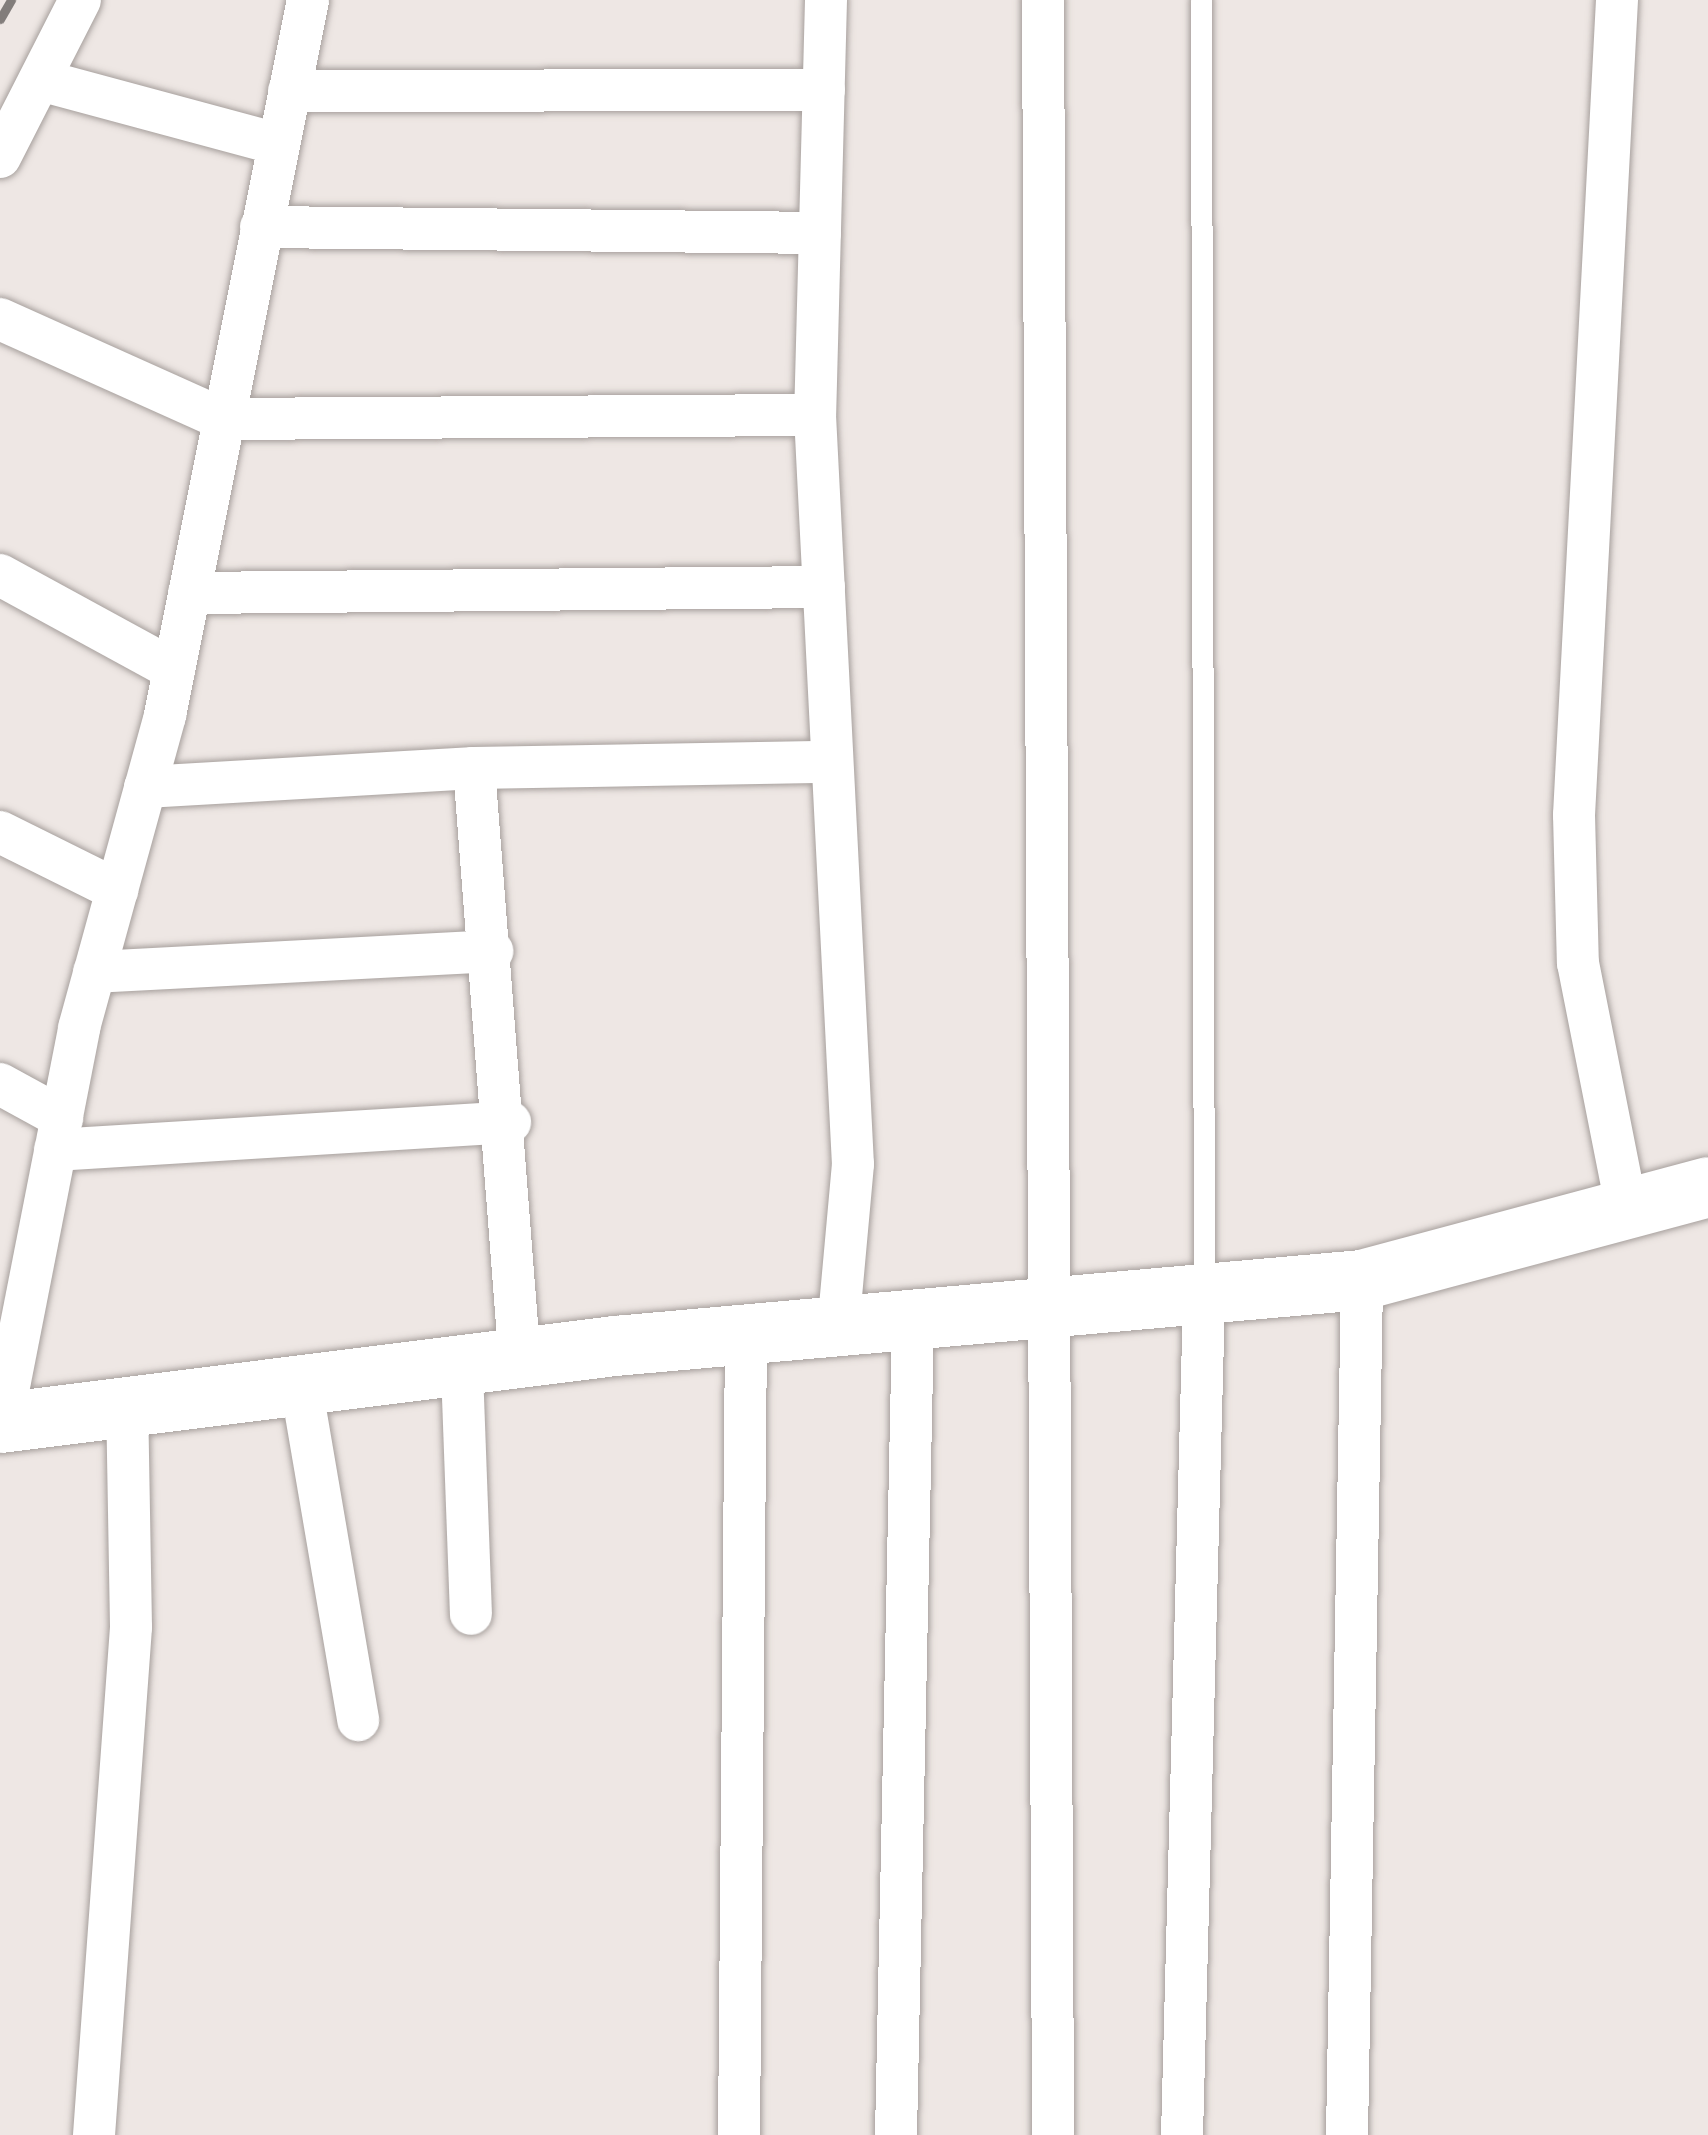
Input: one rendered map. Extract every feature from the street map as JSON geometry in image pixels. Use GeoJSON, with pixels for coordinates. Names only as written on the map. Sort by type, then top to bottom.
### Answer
{"type":"FeatureCollection","features":[{"type":"Feature","properties":{"kind":"main road"},"geometry":{"type":"LineString","coordinates":[[1,1422],[746,1335],[913,1325],[1057,1305],[1204,1299],[1362,1280],[1628,1215],[1708,1187]]}},
{"type":"Feature","properties":{"kind":"street"},"geometry":{"type":"LineString","coordinates":[[0,158],[80,0]]}},
{"type":"Feature","properties":{"kind":"street"},"geometry":{"type":"LineString","coordinates":[[1,1422],[12,1308],[174,670],[308,0]]}},
{"type":"Feature","properties":{"kind":"street"},"geometry":{"type":"LineString","coordinates":[[826,0],[815,415],[853,1142],[838,1328]]}},
{"type":"Feature","properties":{"kind":"street"},"geometry":{"type":"LineString","coordinates":[[1043,0],[1057,1305],[1053,2135]]}},
{"type":"Feature","properties":{"kind":"street"},"geometry":{"type":"LineString","coordinates":[[1617,0],[1574,815],[1578,963],[1628,1215]]}},
{"type":"Feature","properties":{"kind":"street"},"geometry":{"type":"LineString","coordinates":[[40,80],[278,144]]}},
{"type":"Feature","properties":{"kind":"street"},"geometry":{"type":"LineString","coordinates":[[289,91],[824,90]]}},
{"type":"Feature","properties":{"kind":"street"},"geometry":{"type":"LineString","coordinates":[[260,227],[820,233]]}},
{"type":"Feature","properties":{"kind":"street"},"geometry":{"type":"LineString","coordinates":[[0,319],[222,419],[815,415]]}},
{"type":"Feature","properties":{"kind":"street"},"geometry":{"type":"LineString","coordinates":[[0,575],[174,670]]}},
{"type":"Feature","properties":{"kind":"street"},"geometry":{"type":"LineString","coordinates":[[189,593],[824,587]]}},
{"type":"Feature","properties":{"kind":"street"},"geometry":{"type":"LineString","coordinates":[[145,787],[474,768],[830,762]]}},
{"type":"Feature","properties":{"kind":"street"},"geometry":{"type":"LineString","coordinates":[[471,1614],[509,1122],[474,768]]}},
{"type":"Feature","properties":{"kind":"street"},"geometry":{"type":"LineString","coordinates":[[0,832],[117,890]]}},
{"type":"Feature","properties":{"kind":"street"},"geometry":{"type":"LineString","coordinates":[[94,971],[492,951]]}},
{"type":"Feature","properties":{"kind":"street"},"geometry":{"type":"LineString","coordinates":[[0,1084],[58,1134],[509,1122]]}},
{"type":"Feature","properties":{"kind":"street"},"geometry":{"type":"LineString","coordinates":[[1347,2135],[1362,1280]]}},
{"type":"Feature","properties":{"kind":"street"},"geometry":{"type":"LineString","coordinates":[[1182,2135],[1204,1299]]}},
{"type":"Feature","properties":{"kind":"street"},"geometry":{"type":"LineString","coordinates":[[896,2135],[913,1325]]}},
{"type":"Feature","properties":{"kind":"street"},"geometry":{"type":"LineString","coordinates":[[739,2135],[746,1335]]}},
{"type":"Feature","properties":{"kind":"street"},"geometry":{"type":"LineString","coordinates":[[302,1390],[358,1720]]}},
{"type":"Feature","properties":{"kind":"street"},"geometry":{"type":"LineString","coordinates":[[94,2135],[131,1627],[128,1404]]}},
{"type":"Feature","properties":{"kind":"lane"},"geometry":{"type":"LineString","coordinates":[[1202,0],[1204,1299]]}},
{"type":"Feature","properties":{"kind":"railway"},"geometry":{"type":"LineString","coordinates":[[0,19],[11,0]]}}]}
